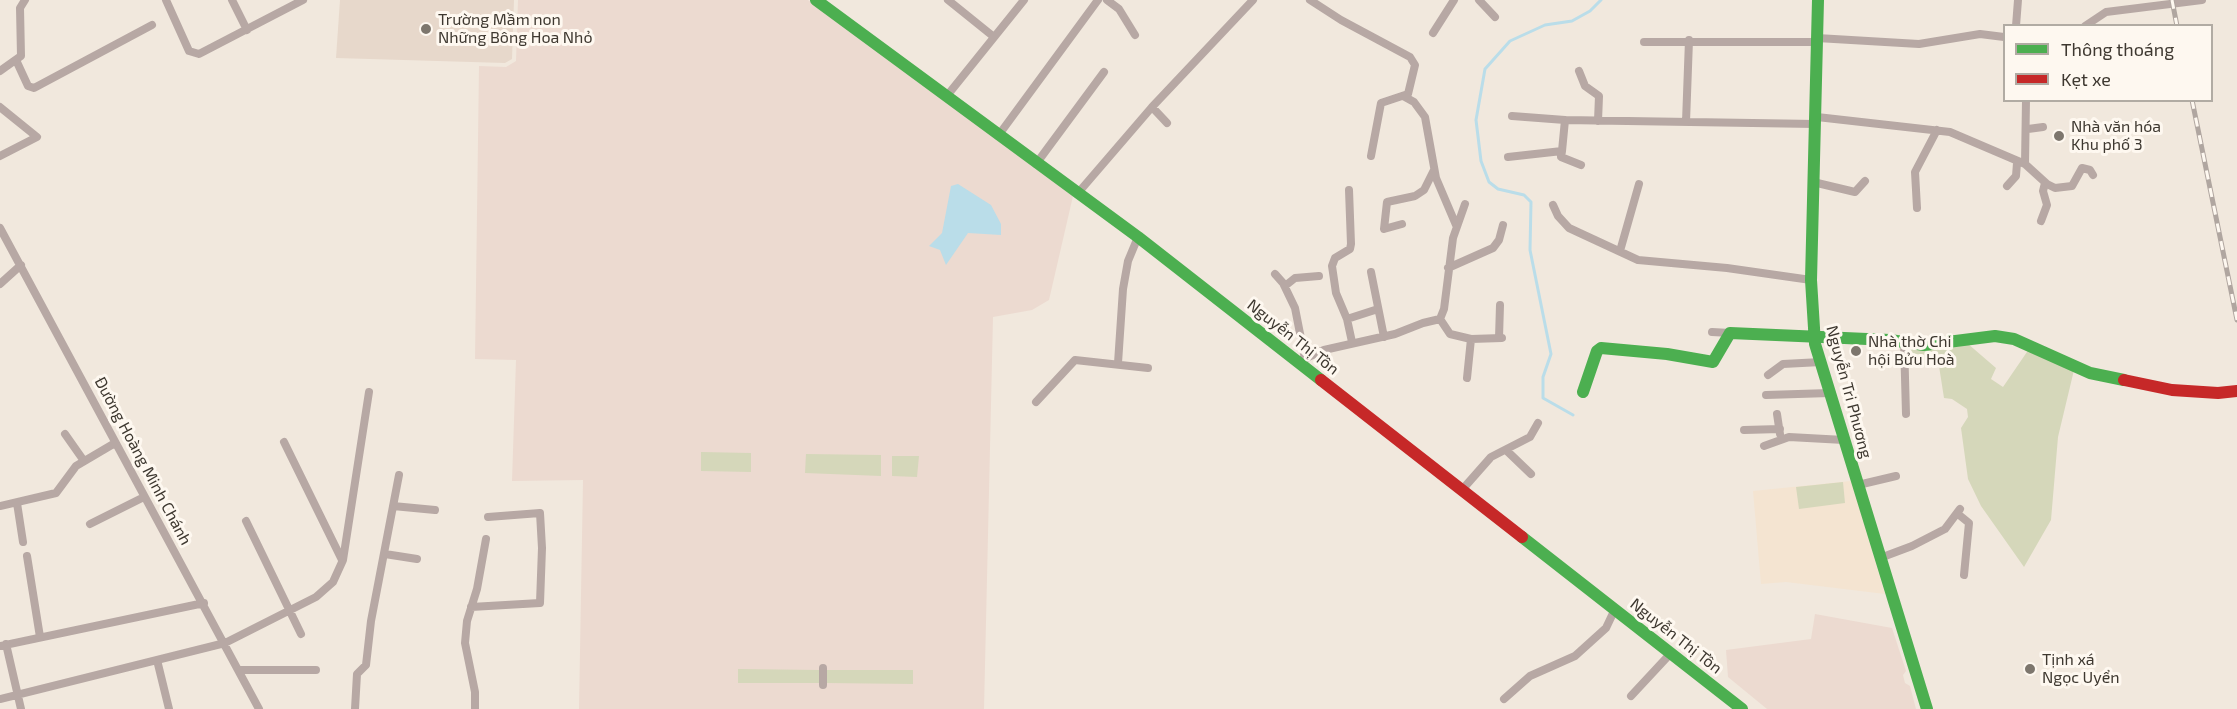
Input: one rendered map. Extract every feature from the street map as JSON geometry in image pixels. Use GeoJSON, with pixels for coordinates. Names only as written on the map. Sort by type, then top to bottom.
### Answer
{"type":"FeatureCollection","features":[{"type":"Feature","properties":{"kind":"street"},"geometry":{"type":"LineString","coordinates":[[0,71],[21,56],[20,8],[25,0]]}},
{"type":"Feature","properties":{"kind":"street"},"geometry":{"type":"LineString","coordinates":[[166,0],[191,53],[202,54],[303,0]]}},
{"type":"Feature","properties":{"kind":"street"},"geometry":{"type":"LineString","coordinates":[[232,0],[247,30]]}},
{"type":"Feature","properties":{"kind":"street","name":"Nguyễn Thị Tồn"},"geometry":{"type":"LineString","coordinates":[[816,0],[1302,360],[1461,491],[1742,709]]}},
{"type":"Feature","properties":{"kind":"street"},"geometry":{"type":"LineString","coordinates":[[948,0],[994,38]]}},
{"type":"Feature","properties":{"kind":"street"},"geometry":{"type":"LineString","coordinates":[[946,97],[1024,0]]}},
{"type":"Feature","properties":{"kind":"street"},"geometry":{"type":"LineString","coordinates":[[998,136],[1098,0]]}},
{"type":"Feature","properties":{"kind":"street"},"geometry":{"type":"LineString","coordinates":[[1107,0],[1126,19],[1135,35]]}},
{"type":"Feature","properties":{"kind":"street"},"geometry":{"type":"LineString","coordinates":[[1078,193],[1152,107],[1253,0]]}},
{"type":"Feature","properties":{"kind":"street"},"geometry":{"type":"LineString","coordinates":[[1310,0],[1341,20],[1410,57],[1415,65],[1405,97]]}},
{"type":"Feature","properties":{"kind":"street"},"geometry":{"type":"LineString","coordinates":[[1432,33],[1454,0]]}},
{"type":"Feature","properties":{"kind":"street"},"geometry":{"type":"LineString","coordinates":[[1479,0],[1495,17]]}},
{"type":"Feature","properties":{"kind":"street","name":"Nguyễn Tri Phương"},"geometry":{"type":"LineString","coordinates":[[1818,0],[1811,280],[1814,335],[1927,709]]}},
{"type":"Feature","properties":{"kind":"street"},"geometry":{"type":"LineString","coordinates":[[2016,24],[2018,0]]}},
{"type":"Feature","properties":{"kind":"street"},"geometry":{"type":"LineString","coordinates":[[2088,24],[2106,12],[2202,0]]}},
{"type":"Feature","properties":{"kind":"street"},"geometry":{"type":"LineString","coordinates":[[16,60],[28,86],[34,88],[152,25]]}},
{"type":"Feature","properties":{"kind":"street"},"geometry":{"type":"LineString","coordinates":[[1644,42],[1817,40],[1919,44],[1980,34],[2003,37]]}},
{"type":"Feature","properties":{"kind":"street"},"geometry":{"type":"LineString","coordinates":[[1686,122],[1689,40]]}},
{"type":"Feature","properties":{"kind":"street"},"geometry":{"type":"LineString","coordinates":[[1579,71],[1585,86],[1599,96],[1598,121]]}},
{"type":"Feature","properties":{"kind":"street"},"geometry":{"type":"LineString","coordinates":[[1036,164],[1104,72]]}},
{"type":"Feature","properties":{"kind":"street"},"geometry":{"type":"LineString","coordinates":[[1371,156],[1381,103],[1405,97]]}},
{"type":"Feature","properties":{"kind":"street"},"geometry":{"type":"LineString","coordinates":[[1405,97],[1422,111],[1425,117],[1439,186],[1456,225]]}},
{"type":"Feature","properties":{"kind":"street"},"geometry":{"type":"LineString","coordinates":[[2007,186],[2016,176],[2021,164],[2028,129],[2026,102]]}},
{"type":"Feature","properties":{"kind":"street"},"geometry":{"type":"LineString","coordinates":[[0,107],[37,137],[0,156]]}},
{"type":"Feature","properties":{"kind":"street"},"geometry":{"type":"LineString","coordinates":[[1152,107],[1167,123]]}},
{"type":"Feature","properties":{"kind":"street"},"geometry":{"type":"LineString","coordinates":[[1512,116],[1598,121],[1816,121],[1937,130],[1959,134],[2021,164],[2045,183],[2062,189],[2072,186],[2082,168],[2090,170],[2093,175]]}},
{"type":"Feature","properties":{"kind":"street"},"geometry":{"type":"LineString","coordinates":[[1565,120],[1562,157],[1581,165]]}},
{"type":"Feature","properties":{"kind":"street"},"geometry":{"type":"LineString","coordinates":[[2028,129],[2043,128]]}},
{"type":"Feature","properties":{"kind":"street"},"geometry":{"type":"LineString","coordinates":[[1917,208],[1915,172],[1937,130]]}},
{"type":"Feature","properties":{"kind":"street"},"geometry":{"type":"LineString","coordinates":[[1509,157],[1562,151]]}},
{"type":"Feature","properties":{"kind":"street"},"geometry":{"type":"LineString","coordinates":[[1402,224],[1384,229],[1387,202],[1415,196],[1425,190],[1435,169]]}},
{"type":"Feature","properties":{"kind":"street"},"geometry":{"type":"LineString","coordinates":[[1813,182],[1855,192],[1865,181]]}},
{"type":"Feature","properties":{"kind":"street"},"geometry":{"type":"LineString","coordinates":[[2041,221],[2047,205],[2043,191],[2045,183]]}},
{"type":"Feature","properties":{"kind":"street"},"geometry":{"type":"LineString","coordinates":[[1620,251],[1639,184]]}},
{"type":"Feature","properties":{"kind":"street"},"geometry":{"type":"LineString","coordinates":[[1349,190],[1350,249],[1335,258],[1332,266],[1336,293],[1347,319],[1352,342]]}},
{"type":"Feature","properties":{"kind":"street"},"geometry":{"type":"LineString","coordinates":[[1440,319],[1444,309],[1448,268],[1456,225],[1465,204]]}},
{"type":"Feature","properties":{"kind":"street"},"geometry":{"type":"LineString","coordinates":[[1553,205],[1558,216],[1569,228],[1638,260],[1727,268],[1811,280]]}},
{"type":"Feature","properties":{"kind":"street"},"geometry":{"type":"LineString","coordinates":[[1448,268],[1493,248],[1503,225]]}},
{"type":"Feature","properties":{"kind":"street","name":"Đường Hoàng Minh Chánh"},"geometry":{"type":"LineString","coordinates":[[0,228],[144,497],[204,603],[259,709]]}},
{"type":"Feature","properties":{"kind":"street"},"geometry":{"type":"LineString","coordinates":[[1118,363],[1123,289],[1128,261],[1138,237]]}},
{"type":"Feature","properties":{"kind":"street"},"geometry":{"type":"LineString","coordinates":[[0,284],[21,265]]}},
{"type":"Feature","properties":{"kind":"street"},"geometry":{"type":"LineString","coordinates":[[1371,272],[1384,337]]}},
{"type":"Feature","properties":{"kind":"street"},"geometry":{"type":"LineString","coordinates":[[1275,274],[1285,286],[1298,319],[1302,360],[1352,342],[1384,337],[1440,319]]}},
{"type":"Feature","properties":{"kind":"street"},"geometry":{"type":"LineString","coordinates":[[1285,286],[1295,278],[1319,276]]}},
{"type":"Feature","properties":{"kind":"street"},"geometry":{"type":"LineString","coordinates":[[1440,319],[1450,334],[1471,339],[1501,338],[1500,305]]}},
{"type":"Feature","properties":{"kind":"street"},"geometry":{"type":"LineString","coordinates":[[1347,319],[1378,309]]}},
{"type":"Feature","properties":{"kind":"street"},"geometry":{"type":"LineString","coordinates":[[1712,332],[1814,335],[1938,345],[1973,338],[2007,338],[2090,373],[2172,390],[2210,393],[2237,392]]}},
{"type":"Feature","properties":{"kind":"street"},"geometry":{"type":"LineString","coordinates":[[1582,392],[1597,351],[1601,348],[1667,354],[1713,362],[1730,333]]}},
{"type":"Feature","properties":{"kind":"street"},"geometry":{"type":"LineString","coordinates":[[1467,378],[1471,339]]}},
{"type":"Feature","properties":{"kind":"street"},"geometry":{"type":"LineString","coordinates":[[1904,341],[1906,414]]}},
{"type":"Feature","properties":{"kind":"street"},"geometry":{"type":"LineString","coordinates":[[1036,402],[1071,362],[1081,359],[1148,369]]}},
{"type":"Feature","properties":{"kind":"street"},"geometry":{"type":"LineString","coordinates":[[1768,375],[1783,364],[1821,362]]}},
{"type":"Feature","properties":{"kind":"street"},"geometry":{"type":"LineString","coordinates":[[0,699],[225,643],[316,597],[333,582],[343,560],[369,392]]}},
{"type":"Feature","properties":{"kind":"street"},"geometry":{"type":"LineString","coordinates":[[1766,395],[1830,393]]}},
{"type":"Feature","properties":{"kind":"street"},"geometry":{"type":"LineString","coordinates":[[1777,414],[1780,433]]}},
{"type":"Feature","properties":{"kind":"street"},"geometry":{"type":"LineString","coordinates":[[1461,491],[1491,457],[1530,437],[1538,423]]}},
{"type":"Feature","properties":{"kind":"street"},"geometry":{"type":"LineString","coordinates":[[1744,430],[1844,440]]}},
{"type":"Feature","properties":{"kind":"street"},"geometry":{"type":"LineString","coordinates":[[1764,446],[1780,433]]}},
{"type":"Feature","properties":{"kind":"street"},"geometry":{"type":"LineString","coordinates":[[65,435],[84,461]]}},
{"type":"Feature","properties":{"kind":"street"},"geometry":{"type":"LineString","coordinates":[[284,442],[343,560]]}},
{"type":"Feature","properties":{"kind":"street"},"geometry":{"type":"LineString","coordinates":[[0,506],[56,493],[72,470],[115,443]]}},
{"type":"Feature","properties":{"kind":"street"},"geometry":{"type":"LineString","coordinates":[[1506,450],[1531,474]]}},
{"type":"Feature","properties":{"kind":"street"},"geometry":{"type":"LineString","coordinates":[[355,709],[357,674],[366,664],[399,475]]}},
{"type":"Feature","properties":{"kind":"street"},"geometry":{"type":"LineString","coordinates":[[1858,485],[1896,476]]}},
{"type":"Feature","properties":{"kind":"street"},"geometry":{"type":"LineString","coordinates":[[90,524],[144,497]]}},
{"type":"Feature","properties":{"kind":"street"},"geometry":{"type":"LineString","coordinates":[[17,503],[23,542]]}},
{"type":"Feature","properties":{"kind":"street"},"geometry":{"type":"LineString","coordinates":[[393,506],[435,510]]}},
{"type":"Feature","properties":{"kind":"street"},"geometry":{"type":"LineString","coordinates":[[1880,558],[1912,546],[1945,529],[1959,512],[1969,523],[1964,575]]}},
{"type":"Feature","properties":{"kind":"street"},"geometry":{"type":"LineString","coordinates":[[471,607],[540,603],[542,548],[540,513],[488,517]]}},
{"type":"Feature","properties":{"kind":"street"},"geometry":{"type":"LineString","coordinates":[[246,521],[301,634]]}},
{"type":"Feature","properties":{"kind":"street"},"geometry":{"type":"LineString","coordinates":[[475,709],[475,692],[465,643],[486,539]]}},
{"type":"Feature","properties":{"kind":"street"},"geometry":{"type":"LineString","coordinates":[[385,554],[417,559]]}},
{"type":"Feature","properties":{"kind":"street"},"geometry":{"type":"LineString","coordinates":[[27,556],[40,638]]}},
{"type":"Feature","properties":{"kind":"street"},"geometry":{"type":"LineString","coordinates":[[21,709],[3,645],[204,603]]}},
{"type":"Feature","properties":{"kind":"street"},"geometry":{"type":"LineString","coordinates":[[1504,699],[1530,676],[1575,656],[1606,628],[1615,609]]}},
{"type":"Feature","properties":{"kind":"street"},"geometry":{"type":"LineString","coordinates":[[1631,696],[1671,653]]}},
{"type":"Feature","properties":{"kind":"street"},"geometry":{"type":"LineString","coordinates":[[157,660],[169,709]]}},
{"type":"Feature","properties":{"kind":"street"},"geometry":{"type":"LineString","coordinates":[[823,668],[823,685]]}},
{"type":"Feature","properties":{"kind":"street"},"geometry":{"type":"LineString","coordinates":[[238,670],[316,670]]}},
{"type":"Feature","properties":{"kind":"shaded area","name":"Trường Mầm non Những Bông Hoa Nhỏ"},"geometry":{"type":"Polygon","coordinates":[[[340,0],[514,0],[512,59],[505,63],[336,58],[340,0]]]}},
{"type":"Feature","properties":{"kind":"shaded area"},"geometry":{"type":"Polygon","coordinates":[[[518,0],[808,0],[1073,196],[1049,300],[1032,310],[993,317],[984,709],[579,709],[583,480],[512,481],[516,360],[475,359],[479,66],[506,67],[516,61],[518,0]]]}},
{"type":"Feature","properties":{"kind":"shaded area"},"geometry":{"type":"Polygon","coordinates":[[[1851,481],[1885,594],[1786,582],[1761,584],[1753,491],[1851,481]]]}},
{"type":"Feature","properties":{"kind":"shaded area"},"geometry":{"type":"Polygon","coordinates":[[[1815,614],[1892,628],[1906,671],[1903,675],[1905,683],[1910,686],[1916,709],[1767,709],[1728,677],[1726,650],[1811,639],[1815,614]]]}},
{"type":"Feature","properties":{"kind":"green space"},"geometry":{"type":"Polygon","coordinates":[[[1967,343],[1996,368],[1991,379],[2003,387],[2029,349],[2074,370],[2058,437],[2051,520],[2024,567],[1981,506],[1968,479],[1961,428],[1968,417],[1967,409],[1952,399],[1944,398],[1939,366],[1908,367],[1907,345],[1967,343]]]}},
{"type":"Feature","properties":{"kind":"green space"},"geometry":{"type":"Polygon","coordinates":[[[701,452],[751,453],[751,472],[701,471],[701,452]]]}},
{"type":"Feature","properties":{"kind":"green space"},"geometry":{"type":"Polygon","coordinates":[[[806,454],[881,455],[881,476],[805,473],[806,454]]]}},
{"type":"Feature","properties":{"kind":"green space"},"geometry":{"type":"Polygon","coordinates":[[[892,456],[919,456],[917,477],[892,476],[892,456]]]}},
{"type":"Feature","properties":{"kind":"green space"},"geometry":{"type":"Polygon","coordinates":[[[1843,482],[1845,503],[1799,509],[1796,487],[1843,482]]]}},
{"type":"Feature","properties":{"kind":"green space"},"geometry":{"type":"Polygon","coordinates":[[[738,669],[820,670],[820,683],[738,683],[738,669]]]}},
{"type":"Feature","properties":{"kind":"green space"},"geometry":{"type":"Polygon","coordinates":[[[826,670],[913,670],[913,684],[826,683],[826,670]]]}},
{"type":"Feature","properties":{"kind":"water"},"geometry":{"type":"Polygon","coordinates":[[[958,184],[991,205],[1001,224],[1001,235],[968,233],[946,265],[940,250],[929,246],[942,233],[951,186],[958,184]]]}},
{"type":"Feature","properties":{"kind":"waterway"},"geometry":{"type":"LineString","coordinates":[[1573,415],[1543,398],[1543,377],[1551,354],[1530,250],[1531,202],[1524,195],[1498,189],[1489,182],[1481,161],[1476,120],[1485,69],[1510,41],[1545,25],[1572,21],[1590,11],[1601,0]]}},
{"type":"Feature","properties":{"kind":"railway"},"geometry":{"type":"LineString","coordinates":[[2172,0],[2177,24]]}},
{"type":"Feature","properties":{"kind":"railway"},"geometry":{"type":"LineString","coordinates":[[2192,102],[2237,320]]}},
{"type":"Feature","properties":{"kind":"traffic: fast"},"geometry":{"type":"LineString","coordinates":[[816,0],[1138,237],[1321,380]]}},
{"type":"Feature","properties":{"kind":"traffic: fast"},"geometry":{"type":"LineString","coordinates":[[1818,0],[1811,280],[1815,344],[1927,709]]}},
{"type":"Feature","properties":{"kind":"traffic: fast"},"geometry":{"type":"LineString","coordinates":[[1583,392],[1597,351],[1601,348],[1667,354],[1713,362],[1730,333],[1890,340],[1924,345],[1995,336],[2014,339],[2090,373],[2124,380]]}},
{"type":"Feature","properties":{"kind":"traffic: fast"},"geometry":{"type":"LineString","coordinates":[[1522,537],[1742,709]]}},
{"type":"Feature","properties":{"kind":"traffic: jam"},"geometry":{"type":"LineString","coordinates":[[1321,380],[1522,537]]}},
{"type":"Feature","properties":{"kind":"traffic: jam"},"geometry":{"type":"LineString","coordinates":[[2124,380],[2172,390],[2218,393],[2237,391]]}},
{"type":"Feature","properties":{"kind":"place","name":"Trường Mầm non Những Bông Hoa Nhỏ"},"geometry":{"type":"Point","coordinates":[426,29]}},
{"type":"Feature","properties":{"kind":"place","name":"Nhà văn hóa Khu phố 3"},"geometry":{"type":"Point","coordinates":[2059,136]}},
{"type":"Feature","properties":{"kind":"place","name":"Nhà thờ Chi hội Bửu Hoà"},"geometry":{"type":"Point","coordinates":[1856,351]}},
{"type":"Feature","properties":{"kind":"place","name":"Tịnh xá Ngọc Uyển"},"geometry":{"type":"Point","coordinates":[2030,669]}}]}
